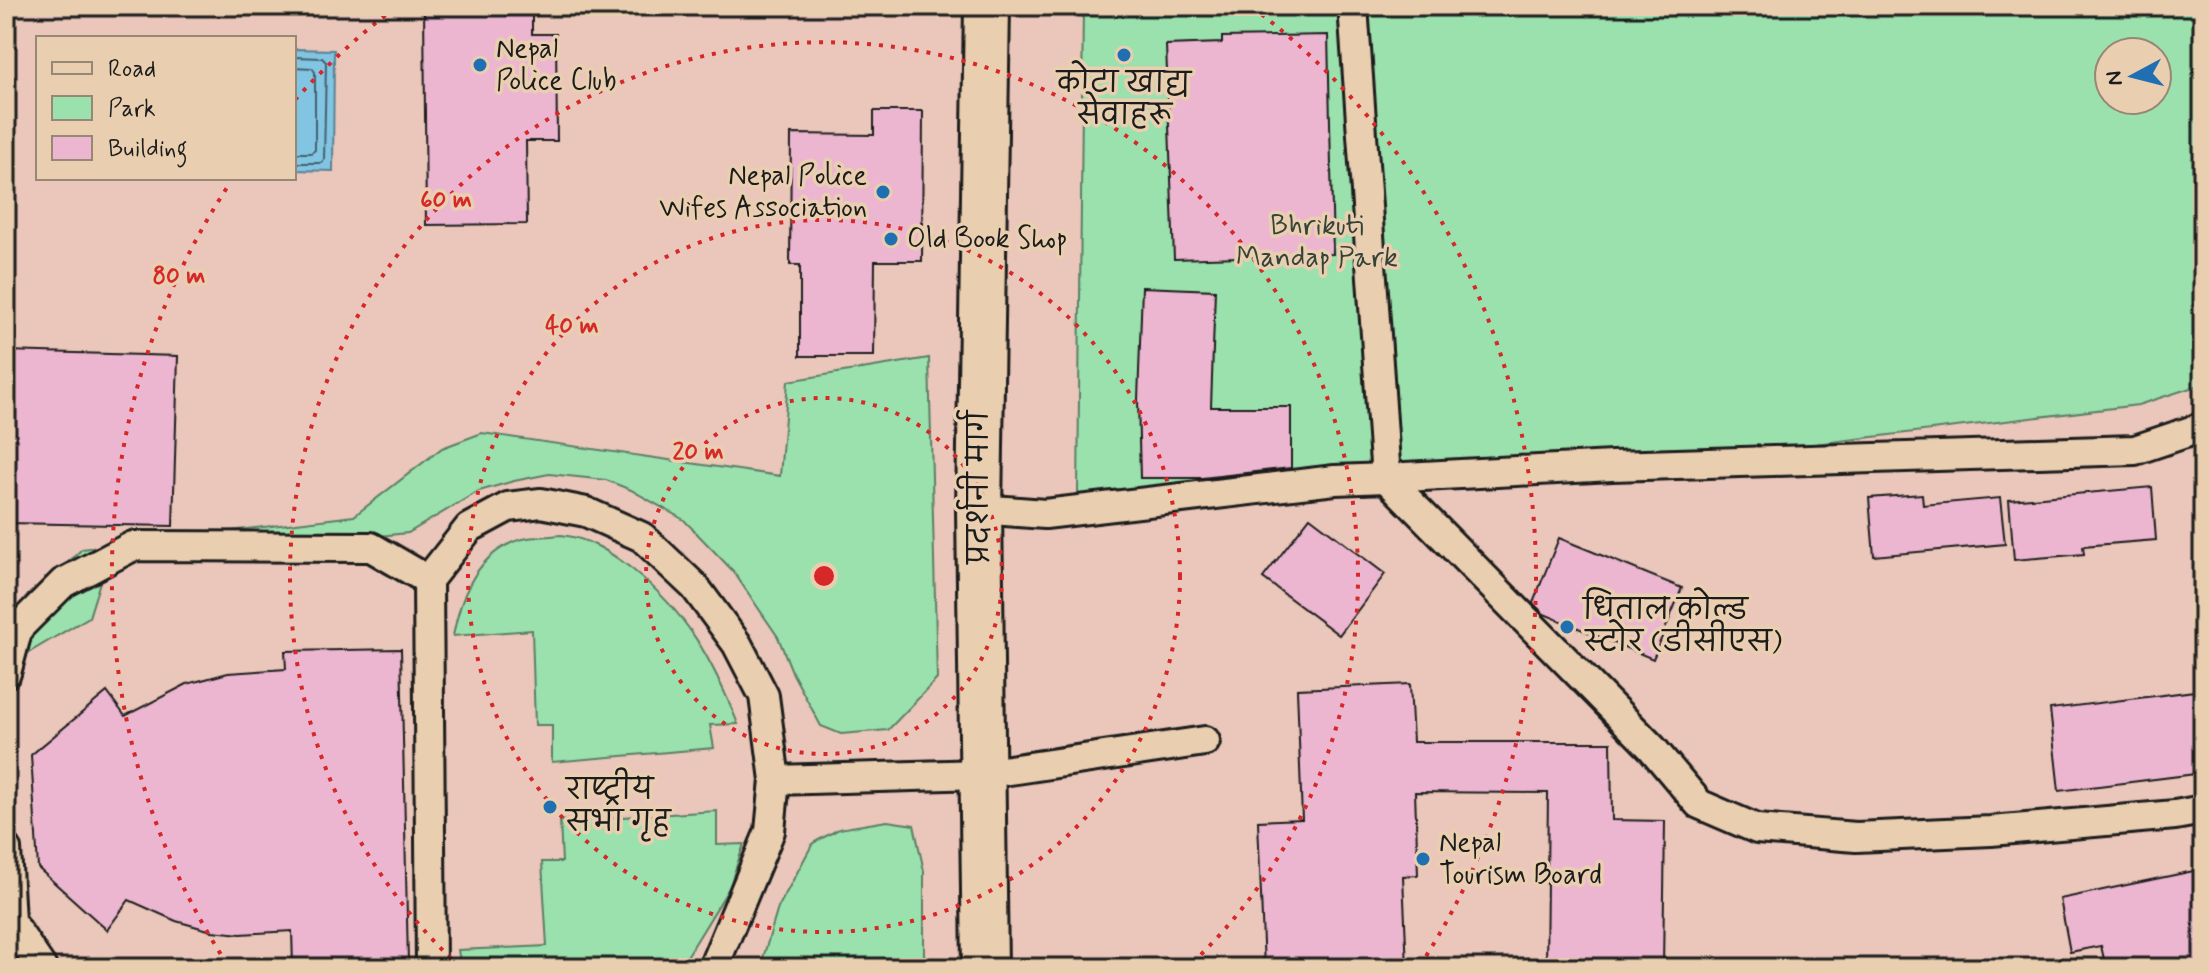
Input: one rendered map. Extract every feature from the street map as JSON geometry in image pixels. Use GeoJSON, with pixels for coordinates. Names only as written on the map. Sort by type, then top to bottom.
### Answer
{"type":"FeatureCollection","features":[{"type":"Feature","properties":{"kind":"main road","name":"प्रदर्शनी मार्ग"},"geometry":{"type":"LineString","coordinates":[[985,968],[979,509],[987,6]]}},
{"type":"Feature","properties":{"kind":"lane"},"geometry":{"type":"LineString","coordinates":[[1353,6],[1386,478],[1652,748],[1699,804],[1757,829],[1871,836],[1991,831],[2203,810]]}},
{"type":"Feature","properties":{"kind":"lane"},"geometry":{"type":"LineString","coordinates":[[979,509],[1045,514],[1335,480],[1612,466],[2135,450],[2203,427]]}},
{"type":"Feature","properties":{"kind":"lane"},"geometry":{"type":"LineString","coordinates":[[431,968],[428,580],[469,528],[508,507],[541,503],[586,512],[642,537],[695,587],[737,644],[764,696],[775,780],[770,831],[713,968]]}},
{"type":"Feature","properties":{"kind":"lane"},"geometry":{"type":"LineString","coordinates":[[6,673],[18,628],[63,583],[133,546],[371,547],[428,580]]}},
{"type":"Feature","properties":{"kind":"lane"},"geometry":{"type":"LineString","coordinates":[[775,780],[982,774],[1205,741]]}},
{"type":"Feature","properties":{"kind":"lane"},"geometry":{"type":"LineString","coordinates":[[6,849],[10,921],[42,968]]}},
{"type":"Feature","properties":{"kind":"green space","name":"Bhrikuti Mandap Park"},"geometry":{"type":"Polygon","coordinates":[[[1083,6],[2203,6],[2203,384],[2138,405],[1790,447],[1078,494],[1083,6]]]}},
{"type":"Feature","properties":{"kind":"green space"},"geometry":{"type":"Polygon","coordinates":[[[929,358],[937,679],[888,730],[841,734],[821,726],[793,674],[778,637],[733,571],[684,520],[631,490],[606,480],[549,474],[479,491],[408,533],[330,541],[110,550],[89,617],[16,660],[36,593],[82,549],[354,516],[442,448],[482,433],[780,476],[788,381],[929,358]]]}},
{"type":"Feature","properties":{"kind":"green space"},"geometry":{"type":"Polygon","coordinates":[[[561,535],[590,543],[616,557],[651,586],[683,620],[708,658],[738,724],[710,725],[714,748],[552,762],[552,725],[535,725],[532,630],[453,636],[465,595],[487,560],[498,550],[517,541],[561,535]]]}},
{"type":"Feature","properties":{"kind":"green space"},"geometry":{"type":"Polygon","coordinates":[[[717,811],[717,845],[744,844],[729,888],[680,968],[461,968],[458,950],[547,946],[542,862],[562,862],[560,821],[717,811]]]}},
{"type":"Feature","properties":{"kind":"green space"},"geometry":{"type":"Polygon","coordinates":[[[887,821],[914,825],[924,871],[924,968],[760,968],[778,908],[813,843],[839,829],[887,821]]]}},
{"type":"Feature","properties":{"kind":"water"},"geometry":{"type":"Polygon","coordinates":[[[296,49],[334,50],[333,171],[296,170],[296,49]]]}},
{"type":"Feature","properties":{"kind":"building"},"geometry":{"type":"Polygon","coordinates":[[[424,6],[532,6],[532,34],[556,34],[557,141],[526,141],[527,224],[426,225],[424,6]]]}},
{"type":"Feature","properties":{"kind":"building"},"geometry":{"type":"Polygon","coordinates":[[[1328,35],[1333,254],[1174,259],[1166,45],[1222,43],[1222,37],[1328,35]]]}},
{"type":"Feature","properties":{"kind":"building"},"geometry":{"type":"Polygon","coordinates":[[[874,111],[923,111],[922,261],[875,261],[874,356],[800,356],[800,265],[790,265],[791,134],[874,135],[874,111]]]}},
{"type":"Feature","properties":{"kind":"building"},"geometry":{"type":"Polygon","coordinates":[[[1142,287],[1215,290],[1211,407],[1291,407],[1291,468],[1202,478],[1140,478],[1138,400],[1142,287]]]}},
{"type":"Feature","properties":{"kind":"building"},"geometry":{"type":"Polygon","coordinates":[[[6,351],[178,356],[173,526],[6,523],[6,351]]]}},
{"type":"Feature","properties":{"kind":"building"},"geometry":{"type":"Polygon","coordinates":[[[2152,487],[2156,540],[2083,546],[2084,554],[2014,560],[2009,500],[2152,487]]]}},
{"type":"Feature","properties":{"kind":"building"},"geometry":{"type":"Polygon","coordinates":[[[1922,494],[1923,505],[2000,498],[2005,544],[1874,556],[1869,498],[1922,494]]]}},
{"type":"Feature","properties":{"kind":"building"},"geometry":{"type":"Polygon","coordinates":[[[1310,517],[1385,574],[1339,635],[1263,578],[1310,517]]]}},
{"type":"Feature","properties":{"kind":"building"},"geometry":{"type":"Polygon","coordinates":[[[1559,538],[1682,588],[1653,659],[1544,614],[1533,603],[1559,538]]]}},
{"type":"Feature","properties":{"kind":"building"},"geometry":{"type":"Polygon","coordinates":[[[401,649],[408,962],[293,965],[292,931],[241,934],[212,931],[176,921],[129,900],[107,930],[38,868],[31,755],[107,692],[125,716],[187,684],[228,673],[286,669],[285,651],[401,649]]]}},
{"type":"Feature","properties":{"kind":"building"},"geometry":{"type":"Polygon","coordinates":[[[1410,684],[1413,742],[1611,742],[1612,820],[1665,821],[1663,968],[1546,968],[1548,793],[1415,792],[1418,875],[1403,876],[1407,968],[1264,968],[1258,821],[1302,819],[1297,689],[1410,684]]]}},
{"type":"Feature","properties":{"kind":"building"},"geometry":{"type":"Polygon","coordinates":[[[2203,690],[2203,773],[2059,791],[2050,709],[2203,690]]]}},
{"type":"Feature","properties":{"kind":"building"},"geometry":{"type":"Polygon","coordinates":[[[2203,869],[2203,968],[2106,968],[2101,946],[2070,952],[2060,899],[2203,869]]]}},
{"type":"Feature","properties":{"kind":"place","name":"कोटा खाद्य सेवाहरू"},"geometry":{"type":"Point","coordinates":[1124,55]}},
{"type":"Feature","properties":{"kind":"place","name":"Nepal Police Club"},"geometry":{"type":"Point","coordinates":[480,65]}},
{"type":"Feature","properties":{"kind":"place","name":"Nepal Police Wifes Association"},"geometry":{"type":"Point","coordinates":[883,192]}},
{"type":"Feature","properties":{"kind":"place","name":"Old Book Shop"},"geometry":{"type":"Point","coordinates":[891,239]}},
{"type":"Feature","properties":{"kind":"place","name":"धिताल कोल्ड स्टोर (डीसीएस)"},"geometry":{"type":"Point","coordinates":[1567,627]}},
{"type":"Feature","properties":{"kind":"place","name":"राष्ट्रीय सभा गृह"},"geometry":{"type":"Point","coordinates":[550,807]}},
{"type":"Feature","properties":{"kind":"place","name":"Nepal Tourism Board"},"geometry":{"type":"Point","coordinates":[1423,859]}}]}
